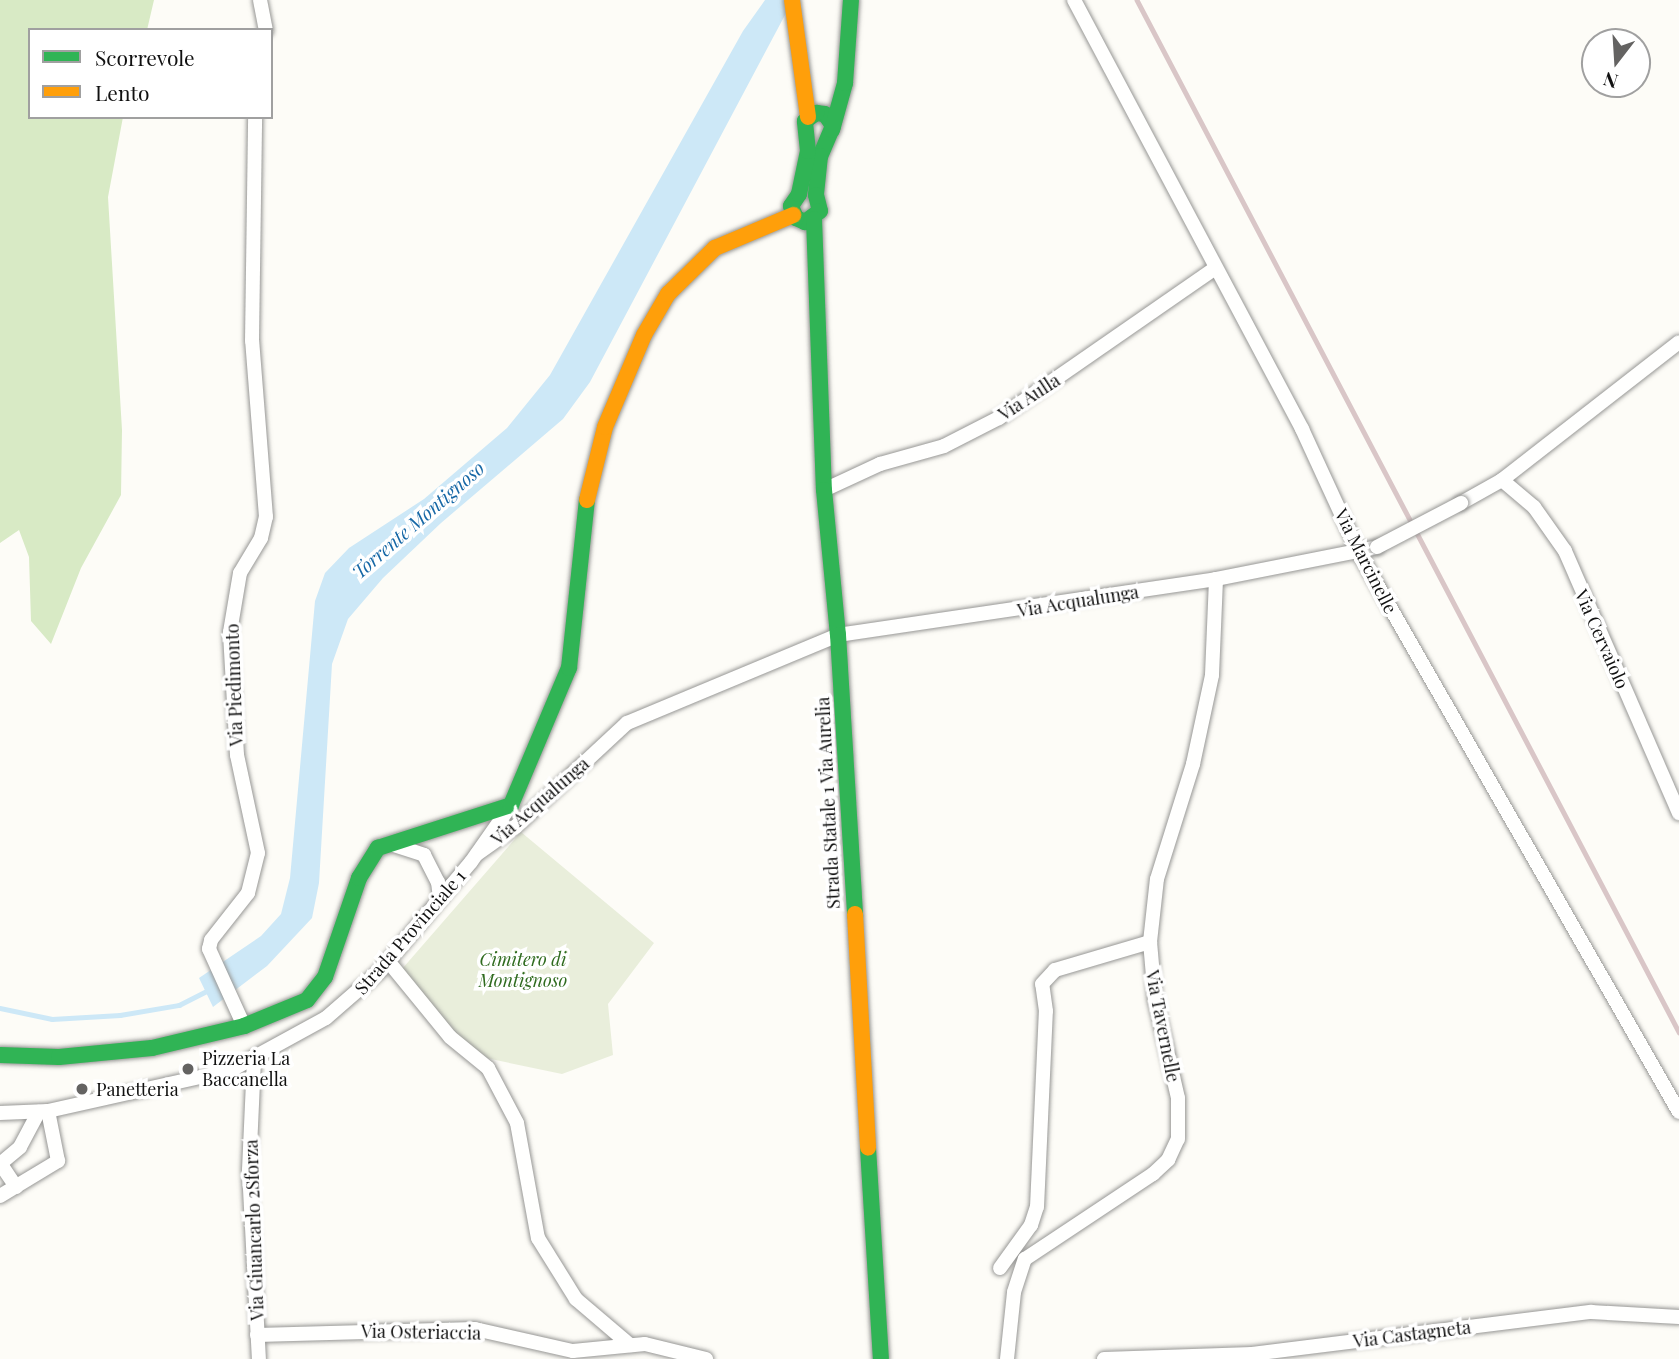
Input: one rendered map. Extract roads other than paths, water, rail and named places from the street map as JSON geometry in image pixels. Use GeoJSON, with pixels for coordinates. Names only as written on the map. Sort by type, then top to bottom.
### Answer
{"type":"FeatureCollection","features":[{"type":"Feature","properties":{"kind":"main road"},"geometry":{"type":"LineString","coordinates":[[803,218],[792,202],[799,194],[809,143],[804,126],[822,119],[844,89],[851,0]]}},
{"type":"Feature","properties":{"kind":"main road"},"geometry":{"type":"LineString","coordinates":[[0,1055],[58,1057],[152,1048],[301,1003],[317,990],[368,858],[390,844],[511,804],[569,668],[587,496],[617,396],[645,335],[681,277],[715,248],[747,233],[820,211],[816,195],[822,119],[801,91],[793,6]]}},
{"type":"Feature","properties":{"kind":"main road"},"geometry":{"type":"LineString","coordinates":[[747,233],[799,194]]}},
{"type":"Feature","properties":{"kind":"main road","name":"Strada Statale 1 Via Aurelia"},"geometry":{"type":"LineString","coordinates":[[803,218],[812,244],[824,490],[838,635],[881,1359]]}},
{"type":"Feature","properties":{"kind":"street"},"geometry":{"type":"LineString","coordinates":[[260,0],[266,28]]}},
{"type":"Feature","properties":{"kind":"street","name":"Via Marcinelle"},"geometry":{"type":"LineString","coordinates":[[1074,0],[1214,269],[1302,429],[1359,553],[1679,1112]]}},
{"type":"Feature","properties":{"kind":"street","name":"Via Piedimonto"},"geometry":{"type":"LineString","coordinates":[[241,1019],[212,959],[211,940],[248,893],[258,853],[237,755],[230,632],[240,573],[261,538],[266,517],[252,341],[255,119]]}},
{"type":"Feature","properties":{"kind":"street","name":"Via Aulla"},"geometry":{"type":"LineString","coordinates":[[824,490],[880,464],[944,446],[999,418],[1214,269]]}},
{"type":"Feature","properties":{"kind":"street","name":"Via Acqualunga"},"geometry":{"type":"LineString","coordinates":[[477,853],[514,827],[627,723],[838,635],[1216,579],[1359,553],[1377,547],[1502,480],[1679,342]]}},
{"type":"Feature","properties":{"kind":"street","name":"Via Cervaiolo"},"geometry":{"type":"LineString","coordinates":[[1502,480],[1534,507],[1565,551],[1675,790],[1679,813]]}},
{"type":"Feature","properties":{"kind":"street","name":"Via Tavernelle"},"geometry":{"type":"LineString","coordinates":[[1007,1359],[1014,1292],[1025,1259],[1153,1174],[1168,1160],[1178,1139],[1178,1098],[1155,999],[1150,942],[1157,879],[1193,764],[1212,676],[1216,579]]}},
{"type":"Feature","properties":{"kind":"street","name":"Strada Provinciale 1"},"geometry":{"type":"LineString","coordinates":[[0,1113],[44,1111],[176,1084],[254,1059],[326,1018],[357,995],[388,961],[477,853],[511,804]]}},
{"type":"Feature","properties":{"kind":"street"},"geometry":{"type":"LineString","coordinates":[[390,844],[424,855],[438,882],[440,899]]}},
{"type":"Feature","properties":{"kind":"street"},"geometry":{"type":"LineString","coordinates":[[1000,1268],[1031,1225],[1037,1207],[1045,1010],[1042,984],[1055,970],[1150,942]]}},
{"type":"Feature","properties":{"kind":"street"},"geometry":{"type":"LineString","coordinates":[[388,961],[450,1037],[488,1069],[517,1123],[538,1238],[576,1299],[630,1345]]}},
{"type":"Feature","properties":{"kind":"street","name":"Via Giuancarlo 2Sforza"},"geometry":{"type":"LineString","coordinates":[[254,1059],[248,1170],[259,1359]]}},
{"type":"Feature","properties":{"kind":"street"},"geometry":{"type":"LineString","coordinates":[[16,1187],[0,1163],[20,1147],[44,1111]]}},
{"type":"Feature","properties":{"kind":"street"},"geometry":{"type":"LineString","coordinates":[[0,1196],[58,1161],[44,1111]]}},
{"type":"Feature","properties":{"kind":"street","name":"Via Castagneta"},"geometry":{"type":"LineString","coordinates":[[1104,1359],[1252,1353],[1591,1311],[1679,1317]]}},
{"type":"Feature","properties":{"kind":"street","name":"Via Osteriaccia"},"geometry":{"type":"LineString","coordinates":[[257,1335],[475,1329],[573,1351],[630,1345],[682,1350],[706,1359]]}},
{"type":"Feature","properties":{"kind":"street"},"geometry":{"type":"LineString","coordinates":[[529,1342],[534,1359]]}},
{"type":"Feature","properties":{"kind":"water"},"geometry":{"type":"Polygon","coordinates":[[[765,0],[793,0],[590,382],[563,419],[441,523],[383,578],[348,619],[332,664],[319,883],[312,918],[267,966],[213,1007],[199,978],[261,936],[281,914],[290,878],[315,601],[325,573],[349,548],[424,499],[507,428],[550,375],[743,31],[765,0]]]}},
{"type":"Feature","properties":{"kind":"waterway","name":"Torrente Montignoso"},"geometry":{"type":"LineString","coordinates":[[0,1008],[52,1019],[120,1015],[179,1005],[211,989]]}},
{"type":"Feature","properties":{"kind":"railway"},"geometry":{"type":"LineString","coordinates":[[1137,0],[1679,1032]]}},
{"type":"Feature","properties":{"kind":"place","name":"Pizzeria La Baccanella"},"geometry":{"type":"Point","coordinates":[188,1069]}},
{"type":"Feature","properties":{"kind":"place","name":"Panetteria"},"geometry":{"type":"Point","coordinates":[82,1089]}},
{"type":"Feature","properties":{"kind":"park label","name":"Cimitero di Montignoso"},"geometry":{"type":"Point","coordinates":[523,970]}}]}
